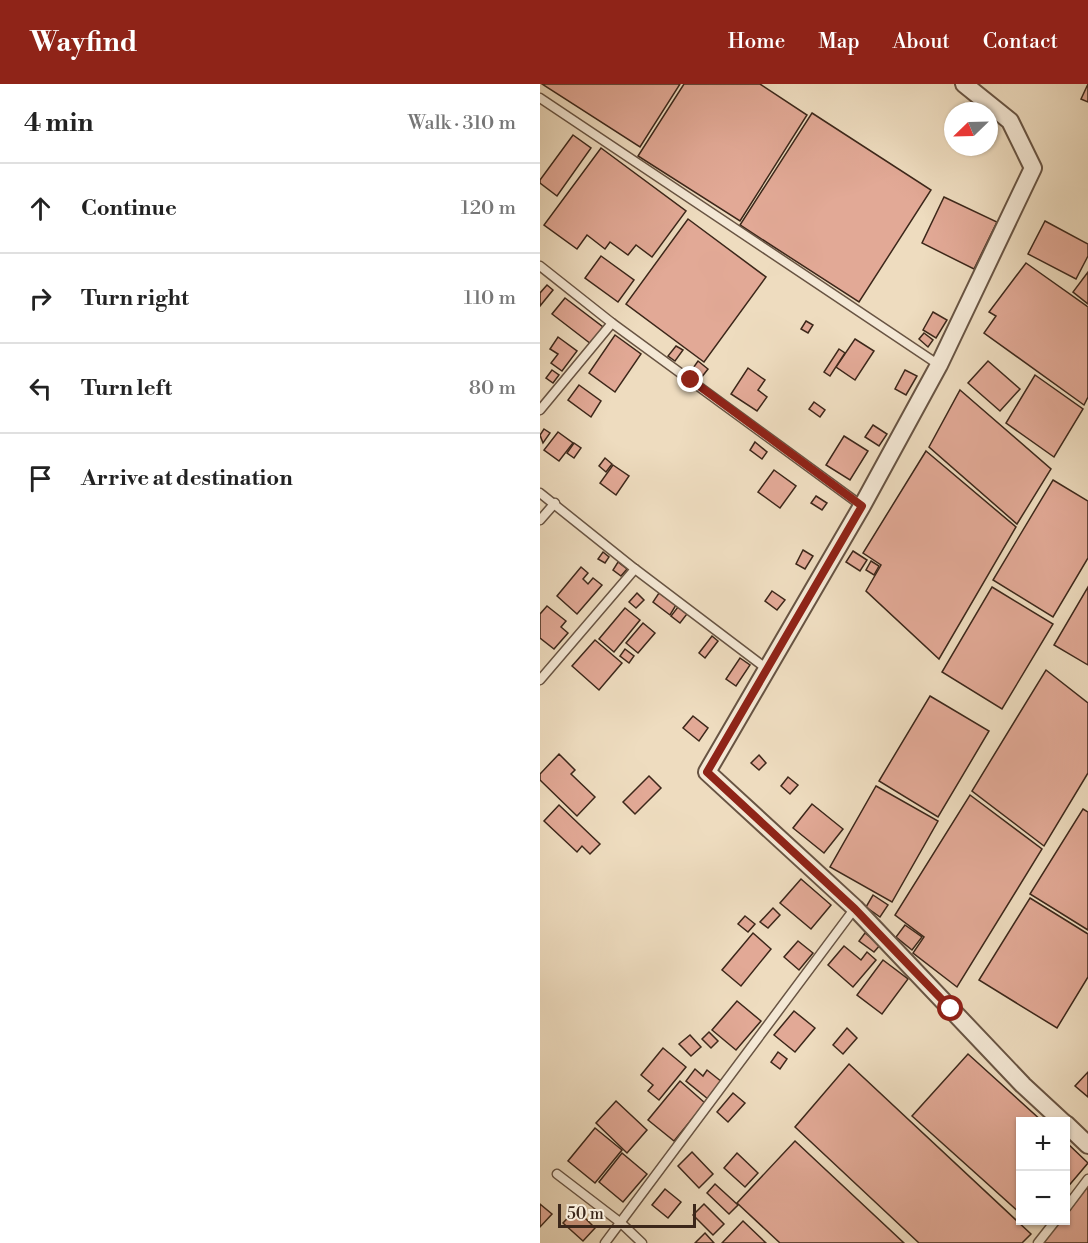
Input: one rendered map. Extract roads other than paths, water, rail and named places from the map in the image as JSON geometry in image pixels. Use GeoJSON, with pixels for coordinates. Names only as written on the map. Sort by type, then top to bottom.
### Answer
{"type":"FeatureCollection","features":[{"type":"Feature","properties":{"kind":"street"},"geometry":{"type":"LineString","coordinates":[[964,84],[1011,121],[1033,168],[939,365],[862,506],[707,772],[855,909],[1023,1085],[1058,1117]]}},
{"type":"Feature","properties":{"kind":"street"},"geometry":{"type":"LineString","coordinates":[[1070,1128],[1088,1145]]}},
{"type":"Feature","properties":{"kind":"lane"},"geometry":{"type":"LineString","coordinates":[[540,99],[939,365]]}},
{"type":"Feature","properties":{"kind":"lane"},"geometry":{"type":"LineString","coordinates":[[540,266],[612,323],[862,506]]}},
{"type":"Feature","properties":{"kind":"lane"},"geometry":{"type":"LineString","coordinates":[[540,410],[612,323]]}},
{"type":"Feature","properties":{"kind":"lane"},"geometry":{"type":"LineString","coordinates":[[540,493],[635,569],[768,669]]}},
{"type":"Feature","properties":{"kind":"lane"},"geometry":{"type":"LineString","coordinates":[[540,520],[555,503]]}},
{"type":"Feature","properties":{"kind":"lane"},"geometry":{"type":"LineString","coordinates":[[540,680],[635,569]]}},
{"type":"Feature","properties":{"kind":"lane"},"geometry":{"type":"LineString","coordinates":[[605,1243],[855,909]]}},
{"type":"Feature","properties":{"kind":"lane"},"geometry":{"type":"LineString","coordinates":[[557,1174],[621,1223],[642,1243]]}},
{"type":"Feature","properties":{"kind":"lane"},"geometry":{"type":"LineString","coordinates":[[1070,1202],[1088,1179]]}},
{"type":"Feature","properties":{"kind":"lane"},"geometry":{"type":"LineString","coordinates":[[1038,1243],[1053,1225]]}}]}
